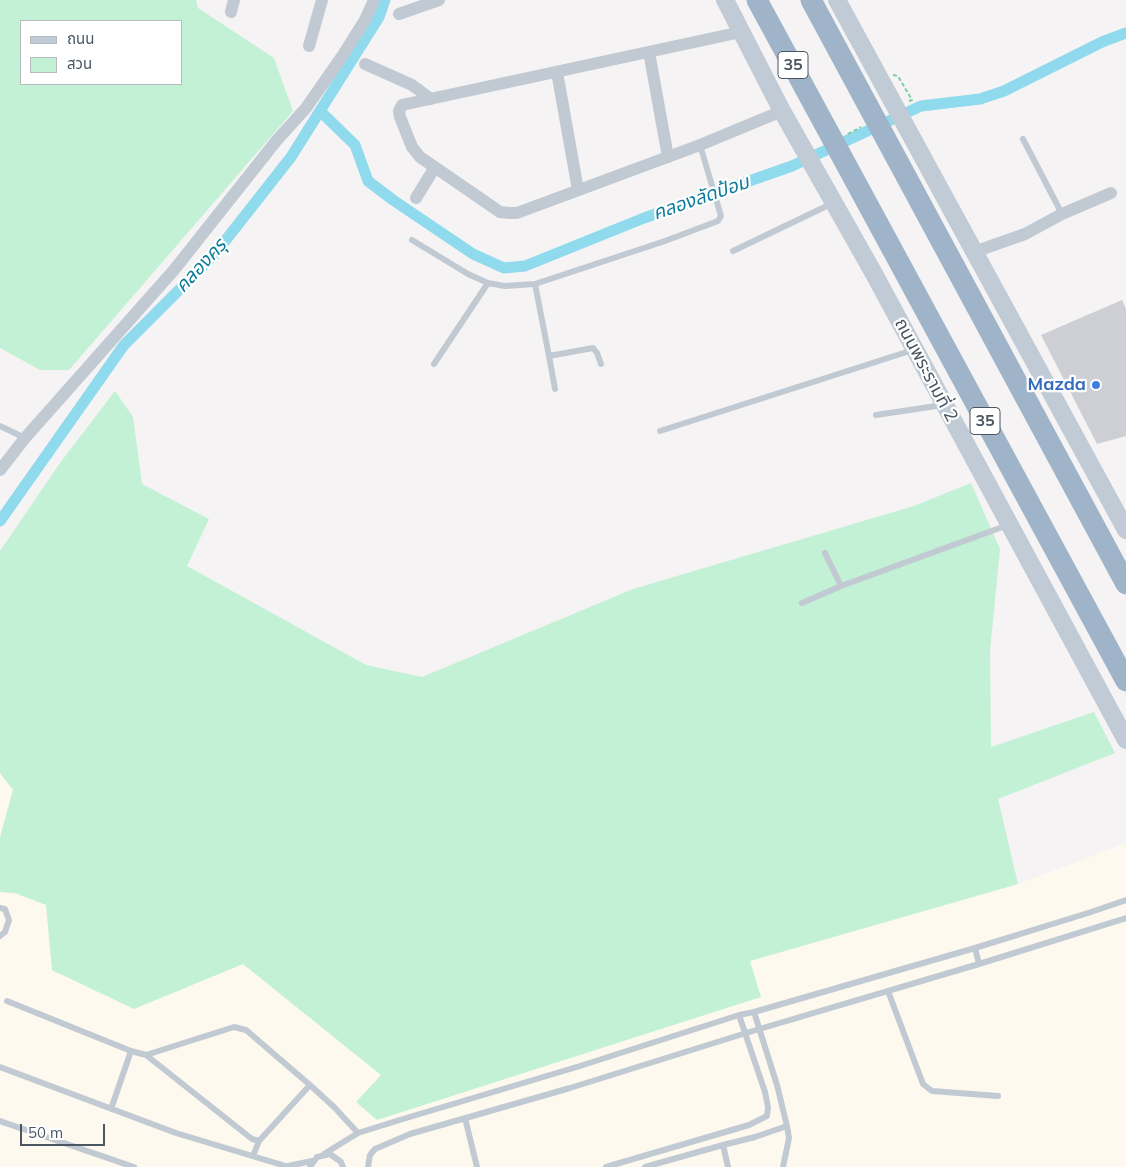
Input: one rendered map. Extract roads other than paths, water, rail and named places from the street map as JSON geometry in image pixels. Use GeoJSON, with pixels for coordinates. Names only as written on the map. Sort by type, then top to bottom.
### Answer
{"type":"FeatureCollection","features":[{"type":"Feature","properties":{"kind":"highway","name":"ถนนพระรามที่ 2"},"geometry":{"type":"LineString","coordinates":[[758,0],[836,133],[844,161],[1126,681]]}},
{"type":"Feature","properties":{"kind":"highway"},"geometry":{"type":"LineString","coordinates":[[811,0],[866,113],[884,136],[1126,584]]}},
{"type":"Feature","properties":{"kind":"highway"},"geometry":{"type":"LineString","coordinates":[[816,0],[866,113]]}},
{"type":"Feature","properties":{"kind":"main road","name":"ถนนพระรามที่ 2"},"geometry":{"type":"LineString","coordinates":[[725,0],[782,111],[873,272],[1126,740]]}},
{"type":"Feature","properties":{"kind":"main road"},"geometry":{"type":"LineString","coordinates":[[838,0],[899,104],[906,127],[1126,530]]}},
{"type":"Feature","properties":{"kind":"street"},"geometry":{"type":"LineString","coordinates":[[309,46],[322,0]]}},
{"type":"Feature","properties":{"kind":"street"},"geometry":{"type":"LineString","coordinates":[[0,470],[25,438],[174,270],[277,140],[306,108],[348,48],[365,20],[374,0]]}},
{"type":"Feature","properties":{"kind":"street"},"geometry":{"type":"LineString","coordinates":[[399,14],[439,0]]}},
{"type":"Feature","properties":{"kind":"street"},"geometry":{"type":"LineString","coordinates":[[741,32],[431,99],[402,106],[399,110],[412,147],[420,157],[500,212],[510,213],[517,213],[668,157],[782,111]]}},
{"type":"Feature","properties":{"kind":"street"},"geometry":{"type":"LineString","coordinates":[[650,52],[668,157]]}},
{"type":"Feature","properties":{"kind":"street"},"geometry":{"type":"LineString","coordinates":[[365,64],[412,86],[431,99]]}},
{"type":"Feature","properties":{"kind":"street"},"geometry":{"type":"LineString","coordinates":[[557,72],[578,190]]}},
{"type":"Feature","properties":{"kind":"street"},"geometry":{"type":"LineString","coordinates":[[416,198],[435,168]]}},
{"type":"Feature","properties":{"kind":"street"},"geometry":{"type":"LineString","coordinates":[[974,252],[1025,234],[1062,214],[1112,194]]}},
{"type":"Feature","properties":{"kind":"lane"},"geometry":{"type":"LineString","coordinates":[[1023,139],[1062,214]]}},
{"type":"Feature","properties":{"kind":"lane"},"geometry":{"type":"LineString","coordinates":[[412,240],[468,274],[488,283],[505,286],[535,284],[665,241],[718,221],[721,216],[710,185],[700,145]]}},
{"type":"Feature","properties":{"kind":"lane"},"geometry":{"type":"LineString","coordinates":[[733,251],[834,202]]}},
{"type":"Feature","properties":{"kind":"lane"},"geometry":{"type":"LineString","coordinates":[[434,364],[488,283]]}},
{"type":"Feature","properties":{"kind":"lane"},"geometry":{"type":"LineString","coordinates":[[535,284],[555,389]]}},
{"type":"Feature","properties":{"kind":"lane"},"geometry":{"type":"LineString","coordinates":[[550,356],[594,348],[601,364]]}},
{"type":"Feature","properties":{"kind":"lane"},"geometry":{"type":"LineString","coordinates":[[660,431],[914,349]]}},
{"type":"Feature","properties":{"kind":"lane"},"geometry":{"type":"LineString","coordinates":[[876,415],[919,408],[925,409],[944,404]]}},
{"type":"Feature","properties":{"kind":"lane"},"geometry":{"type":"LineString","coordinates":[[0,426],[25,438]]}},
{"type":"Feature","properties":{"kind":"lane"},"geometry":{"type":"LineString","coordinates":[[802,603],[842,586],[1009,524]]}},
{"type":"Feature","properties":{"kind":"lane"},"geometry":{"type":"LineString","coordinates":[[825,553],[842,586]]}},
{"type":"Feature","properties":{"kind":"lane"},"geometry":{"type":"LineString","coordinates":[[0,1067],[176,1133],[289,1166],[311,1164],[317,1157],[358,1133],[580,1066],[739,1015],[975,948],[1126,900]]}},
{"type":"Feature","properties":{"kind":"lane"},"geometry":{"type":"LineString","coordinates":[[0,908],[5,909],[9,920],[5,932],[0,936]]}},
{"type":"Feature","properties":{"kind":"lane"},"geometry":{"type":"LineString","coordinates":[[368,1167],[370,1155],[375,1149],[410,1134],[570,1088],[1126,918]]}},
{"type":"Feature","properties":{"kind":"lane"},"geometry":{"type":"LineString","coordinates":[[975,948],[979,964]]}},
{"type":"Feature","properties":{"kind":"lane"},"geometry":{"type":"LineString","coordinates":[[888,991],[923,1084],[932,1091],[998,1096]]}},
{"type":"Feature","properties":{"kind":"lane"},"geometry":{"type":"LineString","coordinates":[[7,1002],[130,1051],[146,1055],[252,1139],[259,1141]]}},
{"type":"Feature","properties":{"kind":"lane"},"geometry":{"type":"LineString","coordinates":[[754,1012],[777,1085],[787,1126],[788,1138],[783,1167]]}},
{"type":"Feature","properties":{"kind":"lane"},"geometry":{"type":"LineString","coordinates":[[606,1167],[749,1125],[764,1118],[768,1112],[768,1107],[739,1015]]}},
{"type":"Feature","properties":{"kind":"lane"},"geometry":{"type":"LineString","coordinates":[[146,1055],[234,1027],[246,1030],[334,1106],[358,1133]]}},
{"type":"Feature","properties":{"kind":"lane"},"geometry":{"type":"LineString","coordinates":[[111,1109],[130,1051]]}},
{"type":"Feature","properties":{"kind":"lane"},"geometry":{"type":"LineString","coordinates":[[253,1156],[259,1141],[310,1085]]}},
{"type":"Feature","properties":{"kind":"lane"},"geometry":{"type":"LineString","coordinates":[[465,1118],[477,1167]]}},
{"type":"Feature","properties":{"kind":"lane"},"geometry":{"type":"LineString","coordinates":[[0,1121],[134,1167]]}},
{"type":"Feature","properties":{"kind":"lane"},"geometry":{"type":"LineString","coordinates":[[645,1167],[756,1137],[787,1126]]}},
{"type":"Feature","properties":{"kind":"lane"},"geometry":{"type":"LineString","coordinates":[[723,1145],[728,1167]]}},
{"type":"Feature","properties":{"kind":"lane"},"geometry":{"type":"LineString","coordinates":[[324,1154],[337,1157],[343,1167]]}},
{"type":"Feature","properties":{"kind":"waterway","name":"คลองครุ"},"geometry":{"type":"LineString","coordinates":[[0,521],[124,345],[214,255],[291,157],[379,17],[385,0]]}},
{"type":"Feature","properties":{"kind":"waterway","name":"คลองลัดป้อม"},"geometry":{"type":"LineString","coordinates":[[320,111],[355,145],[368,181],[393,200],[473,254],[504,268],[525,266],[644,218],[792,166],[921,106],[980,99],[1004,91],[1102,42],[1126,33]]}},
{"type":"Feature","properties":{"kind":"place","name":"Mazda"},"geometry":{"type":"Point","coordinates":[1096,385]}}]}
